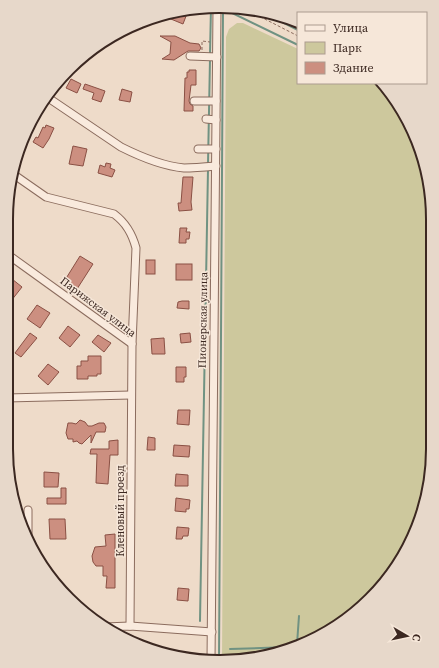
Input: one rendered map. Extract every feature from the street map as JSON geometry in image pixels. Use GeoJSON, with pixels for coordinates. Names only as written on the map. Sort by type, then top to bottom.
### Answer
{"type":"FeatureCollection","features":[{"type":"Feature","properties":{"kind":"street","name":"Пионерская улица"},"geometry":{"type":"LineString","coordinates":[[211,655],[217,13]]}},
{"type":"Feature","properties":{"kind":"street"},"geometry":{"type":"LineString","coordinates":[[190,56],[217,57]]}},
{"type":"Feature","properties":{"kind":"street"},"geometry":{"type":"LineString","coordinates":[[52,100],[121,147],[134,154],[170,166],[185,168],[216,166]]}},
{"type":"Feature","properties":{"kind":"street"},"geometry":{"type":"LineString","coordinates":[[194,101],[216,101]]}},
{"type":"Feature","properties":{"kind":"street"},"geometry":{"type":"LineString","coordinates":[[206,119],[216,120]]}},
{"type":"Feature","properties":{"kind":"street"},"geometry":{"type":"LineString","coordinates":[[198,149],[216,149]]}},
{"type":"Feature","properties":{"kind":"street"},"geometry":{"type":"LineString","coordinates":[[17,177],[46,197],[114,214],[122,220],[128,228],[133,237],[136,248],[132,344]]}},
{"type":"Feature","properties":{"kind":"street","name":"Парижская улица"},"geometry":{"type":"LineString","coordinates":[[13,258],[132,344],[132,395]]}},
{"type":"Feature","properties":{"kind":"street"},"geometry":{"type":"LineString","coordinates":[[13,398],[132,395]]}},
{"type":"Feature","properties":{"kind":"street","name":"Кленовый проезд"},"geometry":{"type":"LineString","coordinates":[[130,626],[132,395]]}},
{"type":"Feature","properties":{"kind":"street"},"geometry":{"type":"LineString","coordinates":[[28,510],[28,525]]}},
{"type":"Feature","properties":{"kind":"street"},"geometry":{"type":"LineString","coordinates":[[115,627],[130,626],[212,632]]}},
{"type":"Feature","properties":{"kind":"path"},"geometry":{"type":"LineString","coordinates":[[260,17],[297,36]]}},
{"type":"Feature","properties":{"kind":"path"},"geometry":{"type":"LineString","coordinates":[[202,56],[202,41],[206,42]]}},
{"type":"Feature","properties":{"kind":"green space"},"geometry":{"type":"Polygon","coordinates":[[[237,23],[243,23],[297,49],[297,84],[376,84],[405,128],[419,166],[426,206],[426,462],[419,502],[405,540],[391,563],[366,595],[334,620],[311,634],[273,648],[233,655],[222,655],[226,37],[229,29],[237,23]]]}},
{"type":"Feature","properties":{"kind":"building"},"geometry":{"type":"Polygon","coordinates":[[[186,16],[183,24],[171,19],[186,16]]]}},
{"type":"Feature","properties":{"kind":"building"},"geometry":{"type":"Polygon","coordinates":[[[160,36],[175,36],[190,43],[199,44],[201,48],[199,51],[188,51],[174,60],[162,59],[170,54],[171,42],[160,36]]]}},
{"type":"Feature","properties":{"kind":"building"},"geometry":{"type":"Polygon","coordinates":[[[189,70],[196,70],[196,85],[191,85],[189,101],[193,106],[193,111],[184,111],[185,78],[187,78],[187,72],[189,72],[189,70]]]}},
{"type":"Feature","properties":{"kind":"building"},"geometry":{"type":"Polygon","coordinates":[[[71,79],[81,84],[77,93],[66,88],[71,79]]]}},
{"type":"Feature","properties":{"kind":"building"},"geometry":{"type":"Polygon","coordinates":[[[85,84],[105,91],[101,102],[92,99],[94,93],[83,89],[85,84]]]}},
{"type":"Feature","properties":{"kind":"building"},"geometry":{"type":"Polygon","coordinates":[[[122,89],[132,92],[130,102],[119,100],[122,89]]]}},
{"type":"Feature","properties":{"kind":"building"},"geometry":{"type":"Polygon","coordinates":[[[46,125],[54,128],[43,148],[33,142],[36,137],[38,138],[43,127],[45,128],[46,125]]]}},
{"type":"Feature","properties":{"kind":"building"},"geometry":{"type":"Polygon","coordinates":[[[73,146],[87,149],[83,166],[69,164],[73,146]]]}},
{"type":"Feature","properties":{"kind":"building"},"geometry":{"type":"Polygon","coordinates":[[[106,163],[111,164],[110,168],[115,170],[112,177],[98,173],[100,165],[105,167],[106,163]]]}},
{"type":"Feature","properties":{"kind":"building"},"geometry":{"type":"Polygon","coordinates":[[[183,177],[193,177],[191,202],[192,210],[179,211],[178,203],[181,203],[183,177]]]}},
{"type":"Feature","properties":{"kind":"building"},"geometry":{"type":"Polygon","coordinates":[[[180,228],[187,228],[186,232],[190,232],[189,239],[186,239],[186,243],[179,243],[180,228]]]}},
{"type":"Feature","properties":{"kind":"building"},"geometry":{"type":"Polygon","coordinates":[[[80,256],[93,264],[77,289],[65,280],[80,256]]]}},
{"type":"Feature","properties":{"kind":"building"},"geometry":{"type":"Polygon","coordinates":[[[146,260],[155,260],[155,274],[146,274],[146,260]]]}},
{"type":"Feature","properties":{"kind":"building"},"geometry":{"type":"Polygon","coordinates":[[[176,264],[192,264],[192,280],[176,280],[176,264]]]}},
{"type":"Feature","properties":{"kind":"building"},"geometry":{"type":"Polygon","coordinates":[[[13,280],[22,287],[13,298],[13,280]]]}},
{"type":"Feature","properties":{"kind":"building"},"geometry":{"type":"Polygon","coordinates":[[[189,301],[189,309],[177,308],[178,302],[189,301]]]}},
{"type":"Feature","properties":{"kind":"building"},"geometry":{"type":"Polygon","coordinates":[[[37,305],[50,313],[40,328],[27,319],[37,305]]]}},
{"type":"Feature","properties":{"kind":"building"},"geometry":{"type":"Polygon","coordinates":[[[68,326],[80,335],[70,347],[59,338],[68,326]]]}},
{"type":"Feature","properties":{"kind":"building"},"geometry":{"type":"Polygon","coordinates":[[[30,333],[37,338],[21,357],[15,353],[30,333]]]}},
{"type":"Feature","properties":{"kind":"building"},"geometry":{"type":"Polygon","coordinates":[[[190,333],[191,342],[181,343],[180,334],[190,333]]]}},
{"type":"Feature","properties":{"kind":"building"},"geometry":{"type":"Polygon","coordinates":[[[98,335],[111,343],[104,352],[92,342],[98,335]]]}},
{"type":"Feature","properties":{"kind":"building"},"geometry":{"type":"Polygon","coordinates":[[[164,338],[165,354],[152,354],[151,339],[164,338]]]}},
{"type":"Feature","properties":{"kind":"building"},"geometry":{"type":"Polygon","coordinates":[[[88,356],[101,356],[101,374],[97,374],[97,376],[88,376],[88,379],[77,379],[77,366],[81,366],[81,361],[88,361],[88,356]]]}},
{"type":"Feature","properties":{"kind":"building"},"geometry":{"type":"Polygon","coordinates":[[[48,364],[59,372],[48,385],[38,376],[48,364]]]}},
{"type":"Feature","properties":{"kind":"building"},"geometry":{"type":"Polygon","coordinates":[[[176,367],[186,367],[186,377],[184,377],[184,382],[176,382],[176,367]]]}},
{"type":"Feature","properties":{"kind":"building"},"geometry":{"type":"Polygon","coordinates":[[[178,410],[190,410],[189,425],[177,424],[178,410]]]}},
{"type":"Feature","properties":{"kind":"building"},"geometry":{"type":"Polygon","coordinates":[[[80,420],[85,422],[88,426],[104,423],[106,427],[105,432],[96,432],[91,443],[91,435],[82,444],[77,441],[73,442],[73,439],[68,439],[66,433],[68,423],[76,424],[80,420]]]}},
{"type":"Feature","properties":{"kind":"building"},"geometry":{"type":"Polygon","coordinates":[[[148,437],[155,438],[155,450],[147,450],[148,437]]]}},
{"type":"Feature","properties":{"kind":"building"},"geometry":{"type":"Polygon","coordinates":[[[118,440],[118,455],[110,455],[108,484],[96,483],[97,454],[90,454],[91,449],[109,449],[109,441],[118,440]]]}},
{"type":"Feature","properties":{"kind":"building"},"geometry":{"type":"Polygon","coordinates":[[[174,445],[190,446],[189,457],[173,456],[174,445]]]}},
{"type":"Feature","properties":{"kind":"building"},"geometry":{"type":"Polygon","coordinates":[[[44,472],[59,473],[58,487],[44,487],[44,472]]]}},
{"type":"Feature","properties":{"kind":"building"},"geometry":{"type":"Polygon","coordinates":[[[176,474],[188,475],[188,486],[175,486],[176,474]]]}},
{"type":"Feature","properties":{"kind":"building"},"geometry":{"type":"Polygon","coordinates":[[[61,488],[66,488],[66,504],[47,504],[47,498],[61,498],[61,488]]]}},
{"type":"Feature","properties":{"kind":"building"},"geometry":{"type":"Polygon","coordinates":[[[176,498],[190,500],[189,509],[186,509],[186,512],[175,511],[176,498]]]}},
{"type":"Feature","properties":{"kind":"building"},"geometry":{"type":"Polygon","coordinates":[[[49,519],[65,519],[66,539],[50,539],[49,519]]]}},
{"type":"Feature","properties":{"kind":"building"},"geometry":{"type":"Polygon","coordinates":[[[177,527],[189,528],[188,536],[183,536],[182,539],[176,539],[177,527]]]}},
{"type":"Feature","properties":{"kind":"building"},"geometry":{"type":"Polygon","coordinates":[[[115,534],[115,588],[106,588],[107,576],[103,576],[103,566],[96,566],[93,562],[92,556],[95,547],[106,546],[105,535],[115,534]]]}},
{"type":"Feature","properties":{"kind":"building"},"geometry":{"type":"Polygon","coordinates":[[[178,588],[189,589],[188,601],[177,600],[178,588]]]}},
{"type":"Feature","properties":{"kind":"waterway"},"geometry":{"type":"LineString","coordinates":[[210,54],[211,13]]}},
{"type":"Feature","properties":{"kind":"waterway"},"geometry":{"type":"LineString","coordinates":[[219,655],[223,13]]}},
{"type":"Feature","properties":{"kind":"waterway"},"geometry":{"type":"LineString","coordinates":[[232,13],[297,45]]}},
{"type":"Feature","properties":{"kind":"waterway"},"geometry":{"type":"LineString","coordinates":[[286,24],[297,30]]}},
{"type":"Feature","properties":{"kind":"waterway"},"geometry":{"type":"LineString","coordinates":[[208,164],[210,59]]}},
{"type":"Feature","properties":{"kind":"waterway"},"geometry":{"type":"LineString","coordinates":[[200,621],[208,169]]}},
{"type":"Feature","properties":{"kind":"waterway"},"geometry":{"type":"LineString","coordinates":[[297,640],[299,616]]}},
{"type":"Feature","properties":{"kind":"waterway"},"geometry":{"type":"LineString","coordinates":[[230,649],[275,648]]}}]}
